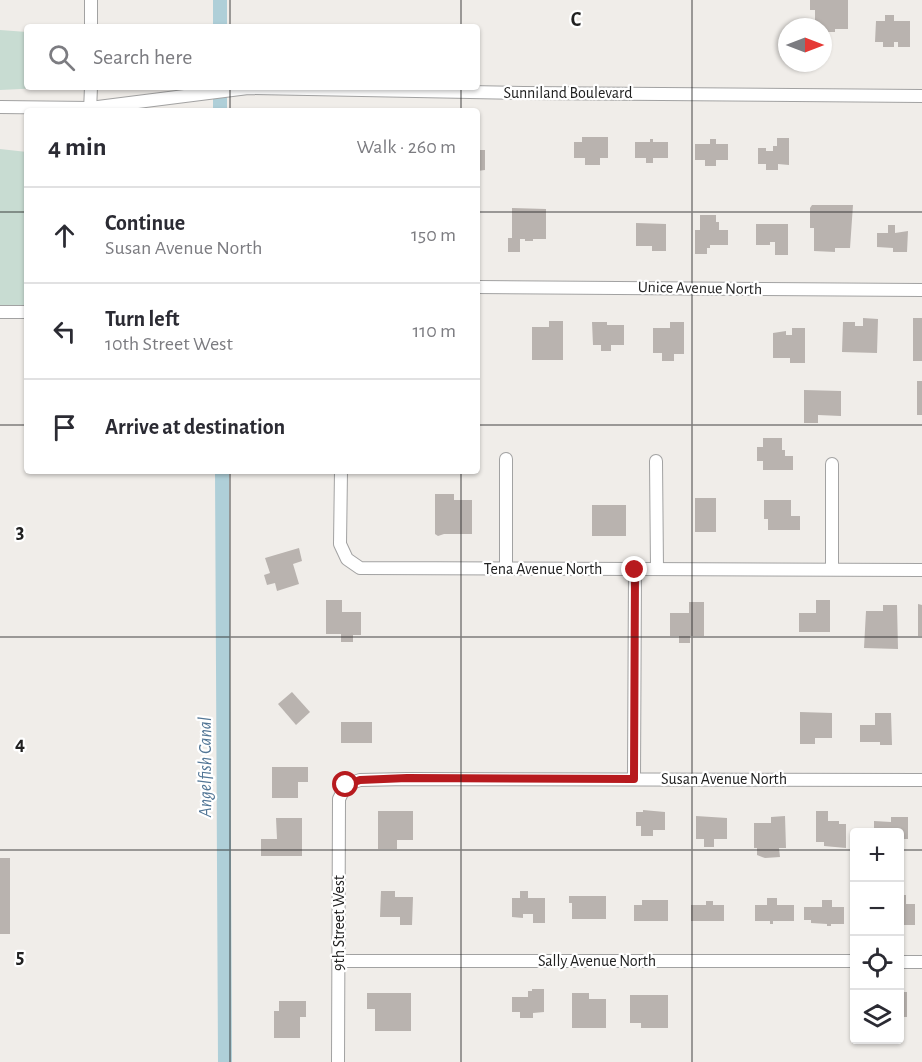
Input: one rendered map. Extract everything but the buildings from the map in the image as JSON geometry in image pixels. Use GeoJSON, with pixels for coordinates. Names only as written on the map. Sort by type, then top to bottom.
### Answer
{"type":"FeatureCollection","features":[{"type":"Feature","properties":{"kind":"street"},"geometry":{"type":"LineString","coordinates":[[91,0],[91,24]]}},
{"type":"Feature","properties":{"kind":"street"},"geometry":{"type":"LineString","coordinates":[[90,108],[91,90]]}},
{"type":"Feature","properties":{"kind":"street","name":"Sunniland Boulevard"},"geometry":{"type":"LineString","coordinates":[[97,108],[232,90]]}},
{"type":"Feature","properties":{"kind":"street","name":"Sunniland Boulevard"},"geometry":{"type":"LineString","coordinates":[[358,90],[922,96]]}},
{"type":"Feature","properties":{"kind":"street","name":"Sunniland Boulevard"},"geometry":{"type":"LineString","coordinates":[[0,107],[45,108]]}},
{"type":"Feature","properties":{"kind":"street","name":"Unice Avenue North"},"geometry":{"type":"LineString","coordinates":[[480,287],[922,290]]}},
{"type":"Feature","properties":{"kind":"street"},"geometry":{"type":"LineString","coordinates":[[0,312],[24,312]]}},
{"type":"Feature","properties":{"kind":"street"},"geometry":{"type":"LineString","coordinates":[[506,459],[506,569]]}},
{"type":"Feature","properties":{"kind":"street"},"geometry":{"type":"LineString","coordinates":[[656,461],[657,570]]}},
{"type":"Feature","properties":{"kind":"street"},"geometry":{"type":"LineString","coordinates":[[832,464],[832,570]]}},
{"type":"Feature","properties":{"kind":"street","name":"Tena Avenue North"},"geometry":{"type":"LineString","coordinates":[[341,474],[340,544],[347,559],[360,568],[922,570]]}},
{"type":"Feature","properties":{"kind":"street"},"geometry":{"type":"LineString","coordinates":[[634,779],[635,570]]}},
{"type":"Feature","properties":{"kind":"street","name":"Susan Avenue North"},"geometry":{"type":"LineString","coordinates":[[346,785],[360,780],[407,778],[922,780]]}},
{"type":"Feature","properties":{"kind":"street","name":"9th Street West"},"geometry":{"type":"LineString","coordinates":[[338,1062],[339,799],[346,785]]}},
{"type":"Feature","properties":{"kind":"street","name":"Sally Avenue North"},"geometry":{"type":"LineString","coordinates":[[339,960],[850,962]]}},
{"type":"Feature","properties":{"kind":"street"},"geometry":{"type":"LineString","coordinates":[[904,962],[922,962]]}},
{"type":"Feature","properties":{"kind":"green space"},"geometry":{"type":"Polygon","coordinates":[[[0,30],[24,32],[24,89],[0,90],[0,30]]]}},
{"type":"Feature","properties":{"kind":"green space"},"geometry":{"type":"Polygon","coordinates":[[[0,149],[24,152],[24,306],[0,305],[0,149]]]}},
{"type":"Feature","properties":{"kind":"waterway","name":"Angelfish Canal"},"geometry":{"type":"LineString","coordinates":[[220,0],[220,24]]}},
{"type":"Feature","properties":{"kind":"waterway","name":"Angelfish Canal"},"geometry":{"type":"LineString","coordinates":[[220,90],[220,108]]}},
{"type":"Feature","properties":{"kind":"waterway","name":"Angelfish Canal"},"geometry":{"type":"LineString","coordinates":[[222,474],[225,1062]]}},
{"type":"Feature","properties":{"kind":"route"},"geometry":{"type":"LineString","coordinates":[[346,785],[360,780],[407,778],[634,779],[635,570]]}}]}
